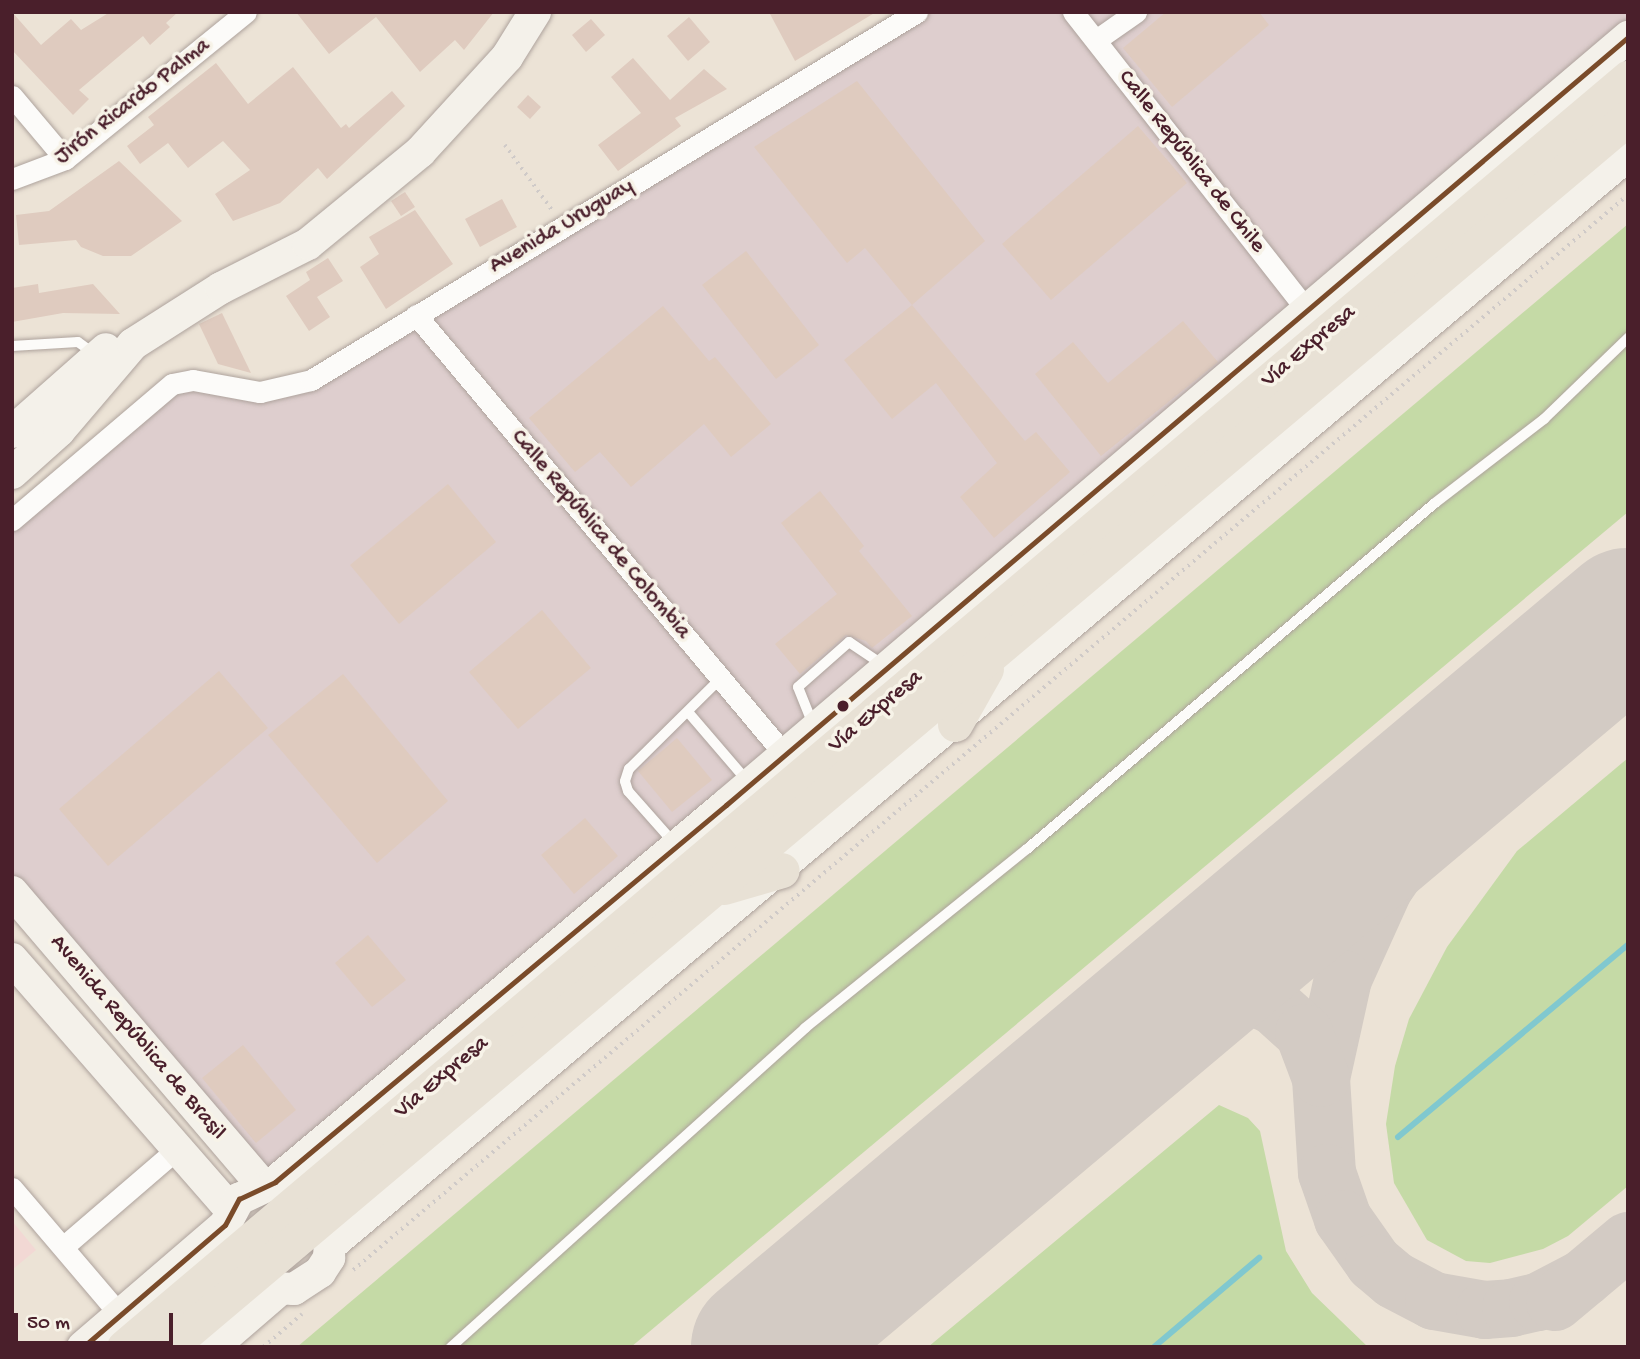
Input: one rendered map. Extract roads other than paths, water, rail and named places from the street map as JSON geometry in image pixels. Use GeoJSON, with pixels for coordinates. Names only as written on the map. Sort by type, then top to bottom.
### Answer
{"type":"FeatureCollection","features":[{"type":"Feature","properties":{"kind":"main road"},"geometry":{"type":"LineString","coordinates":[[12,454],[64,404],[99,357],[126,328],[166,297],[277,241],[344,196],[434,109],[516,12]]}},
{"type":"Feature","properties":{"kind":"main road"},"geometry":{"type":"LineString","coordinates":[[12,473],[65,424],[133,344],[221,288],[308,244],[390,177],[445,127],[489,77],[535,12]]}},
{"type":"Feature","properties":{"kind":"main road","name":"Vía Expresa"},"geometry":{"type":"LineString","coordinates":[[738,795],[1628,37]]}},
{"type":"Feature","properties":{"kind":"main road","name":"Vía Expresa"},"geometry":{"type":"LineString","coordinates":[[985,640],[1628,78]]}},
{"type":"Feature","properties":{"kind":"main road","name":"Vía Expresa"},"geometry":{"type":"LineString","coordinates":[[213,1347],[242,1253],[268,1183],[693,868],[985,640],[1628,118]]}},
{"type":"Feature","properties":{"kind":"main road","name":"Vía Expresa"},"geometry":{"type":"LineString","coordinates":[[83,1347],[122,1331],[242,1253],[324,1215],[782,870],[1628,155]]}},
{"type":"Feature","properties":{"kind":"main road"},"geometry":{"type":"LineString","coordinates":[[12,432],[99,357]]}},
{"type":"Feature","properties":{"kind":"main road"},"geometry":{"type":"LineString","coordinates":[[894,664],[985,640]]}},
{"type":"Feature","properties":{"kind":"main road"},"geometry":{"type":"LineString","coordinates":[[955,724],[985,640]]}},
{"type":"Feature","properties":{"kind":"main road"},"geometry":{"type":"LineString","coordinates":[[693,868],[738,795]]}},
{"type":"Feature","properties":{"kind":"main road"},"geometry":{"type":"LineString","coordinates":[[693,868],[782,870]]}},
{"type":"Feature","properties":{"kind":"main road","name":"Vía Expresa"},"geometry":{"type":"LineString","coordinates":[[324,1215],[693,868]]}},
{"type":"Feature","properties":{"kind":"main road","name":"Avenida República de Brasil"},"geometry":{"type":"LineString","coordinates":[[14,897],[268,1183]]}},
{"type":"Feature","properties":{"kind":"main road","name":"Avenida República de Brasil"},"geometry":{"type":"LineString","coordinates":[[12,959],[178,1148],[242,1253]]}},
{"type":"Feature","properties":{"kind":"main road"},"geometry":{"type":"LineString","coordinates":[[242,1253],[294,1289],[314,1277],[329,1258],[324,1215],[268,1183]]}},
{"type":"Feature","properties":{"kind":"main road","name":"Vía Expresa"},"geometry":{"type":"LineString","coordinates":[[169,1347],[242,1253]]}},
{"type":"Feature","properties":{"kind":"street","name":"Jirón Ricardo Palma"},"geometry":{"type":"LineString","coordinates":[[12,179],[65,159],[246,12]]}},
{"type":"Feature","properties":{"kind":"street","name":"Avenida Uruguay"},"geometry":{"type":"LineString","coordinates":[[12,520],[149,400],[172,384],[193,380],[260,392],[284,389],[311,380],[917,12]]}},
{"type":"Feature","properties":{"kind":"street","name":"Calle República de Chile"},"geometry":{"type":"LineString","coordinates":[[1073,12],[1308,312]]}},
{"type":"Feature","properties":{"kind":"street"},"geometry":{"type":"LineString","coordinates":[[1096,40],[1136,12]]}},
{"type":"Feature","properties":{"kind":"street"},"geometry":{"type":"LineString","coordinates":[[12,96],[65,159]]}},
{"type":"Feature","properties":{"kind":"street","name":"Calle República de Colombia"},"geometry":{"type":"LineString","coordinates":[[416,315],[785,755]]}},
{"type":"Feature","properties":{"kind":"street"},"geometry":{"type":"LineString","coordinates":[[63,1247],[178,1148]]}},
{"type":"Feature","properties":{"kind":"street"},"geometry":{"type":"LineString","coordinates":[[12,1188],[63,1247],[122,1331]]}},
{"type":"Feature","properties":{"kind":"lane"},"geometry":{"type":"LineString","coordinates":[[451,1347],[805,1028],[1027,849],[1435,503],[1544,419],[1628,338]]}},
{"type":"Feature","properties":{"kind":"lane"},"geometry":{"type":"LineString","coordinates":[[12,346],[78,342],[99,357]]}},
{"type":"Feature","properties":{"kind":"lane"},"geometry":{"type":"LineString","coordinates":[[815,730],[798,687],[849,642],[894,664]]}},
{"type":"Feature","properties":{"kind":"lane"},"geometry":{"type":"LineString","coordinates":[[693,868],[628,791],[625,781],[629,769],[720,679]]}},
{"type":"Feature","properties":{"kind":"lane"},"geometry":{"type":"LineString","coordinates":[[688,712],[738,795]]}},
{"type":"Feature","properties":{"kind":"waterway"},"geometry":{"type":"LineString","coordinates":[[1398,1137],[1628,945]]}},
{"type":"Feature","properties":{"kind":"waterway"},"geometry":{"type":"LineString","coordinates":[[1154,1347],[1259,1258]]}}]}
